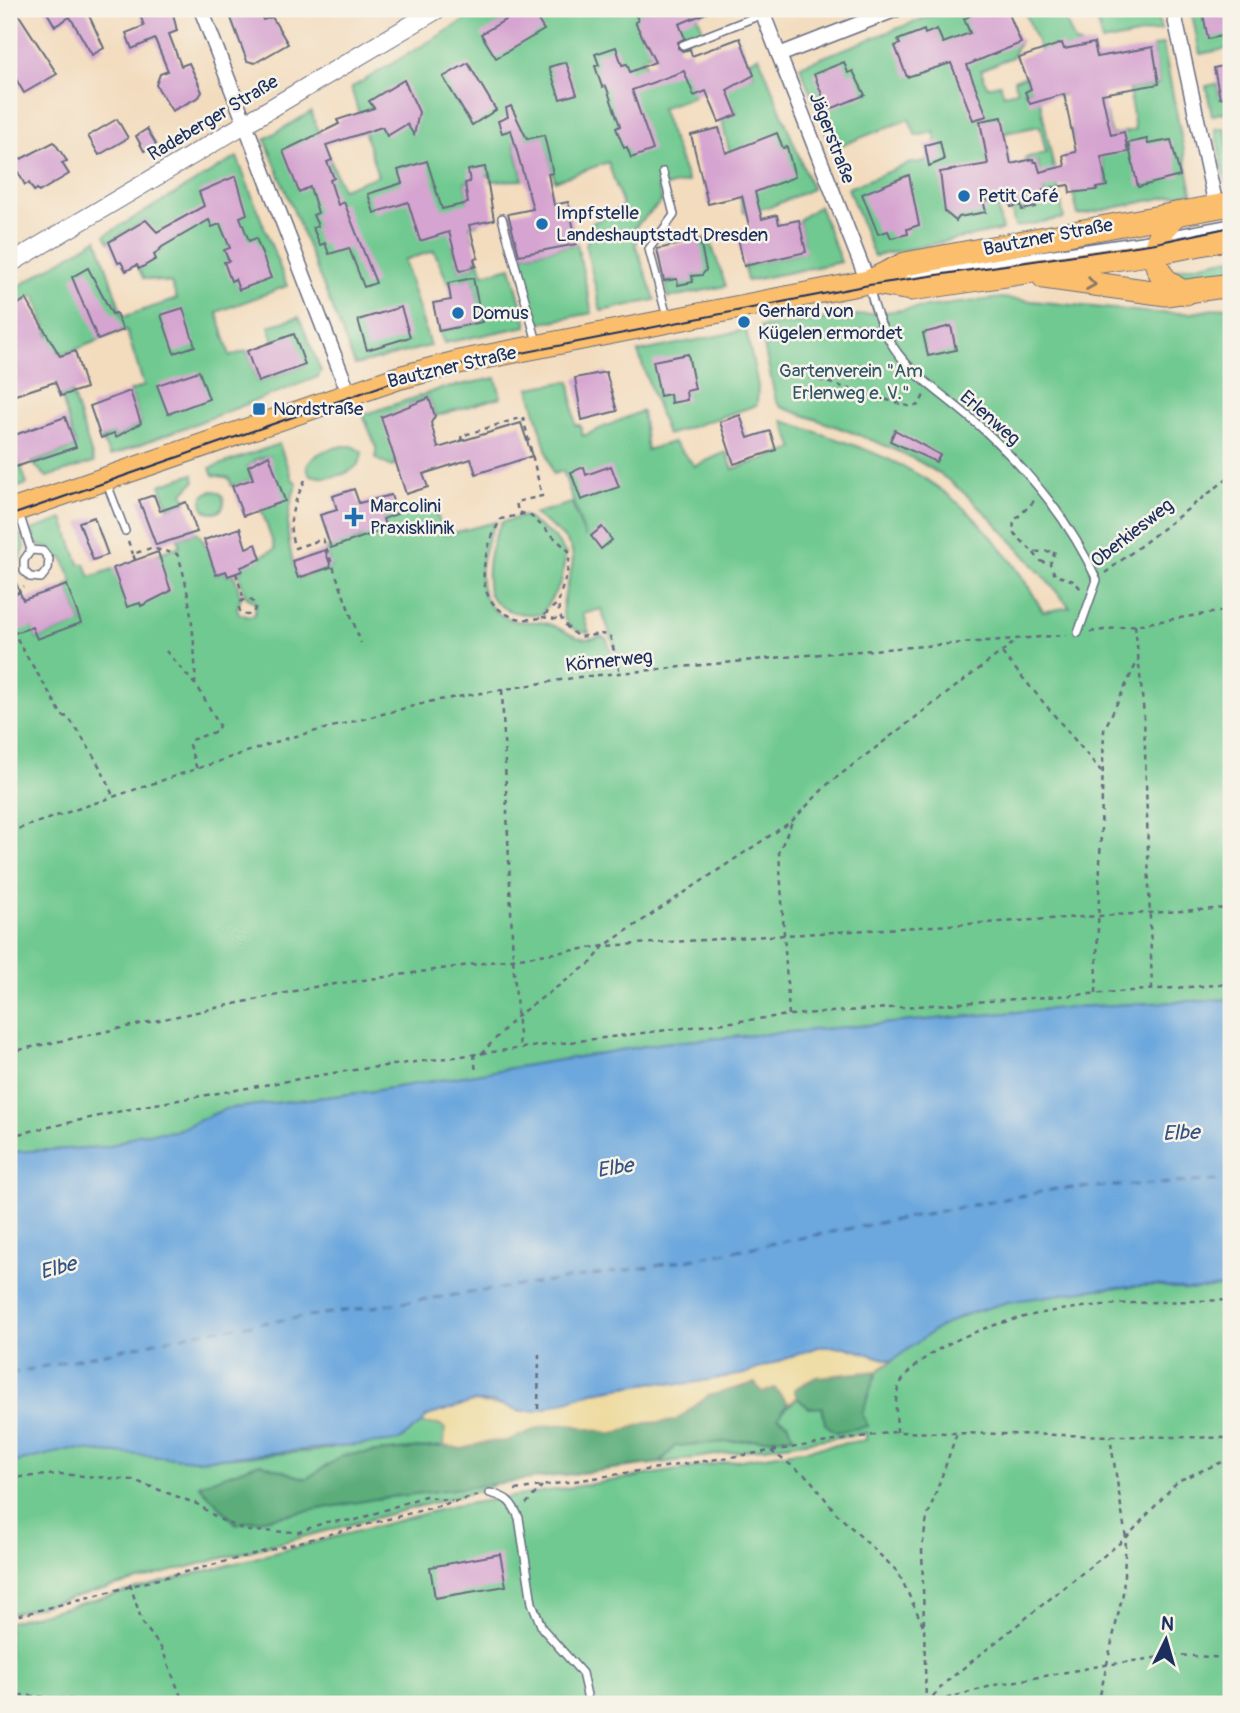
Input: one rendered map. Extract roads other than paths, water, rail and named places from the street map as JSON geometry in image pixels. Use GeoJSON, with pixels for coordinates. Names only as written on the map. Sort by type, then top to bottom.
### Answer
{"type":"FeatureCollection","features":[{"type":"Feature","properties":{"kind":"main road","name":"Bautzner Straße"},"geometry":{"type":"LineString","coordinates":[[13,511],[349,394],[447,365],[868,282],[905,264],[1176,214],[1226,211]]}},
{"type":"Feature","properties":{"kind":"main road"},"geometry":{"type":"LineString","coordinates":[[1176,214],[1156,245],[1162,276],[1186,293]]}},
{"type":"Feature","properties":{"kind":"main road","name":"Bautzner Straße"},"geometry":{"type":"LineString","coordinates":[[868,282],[911,289],[1023,274],[1156,245],[1231,238]]}},
{"type":"Feature","properties":{"kind":"main road"},"geometry":{"type":"LineString","coordinates":[[1023,274],[1133,290],[1186,293],[1231,285]]}},
{"type":"Feature","properties":{"kind":"street"},"geometry":{"type":"LineString","coordinates":[[201,9],[349,394]]}},
{"type":"Feature","properties":{"kind":"street","name":"Radeberger Straße"},"geometry":{"type":"LineString","coordinates":[[9,264],[438,9]]}},
{"type":"Feature","properties":{"kind":"street"},"geometry":{"type":"LineString","coordinates":[[779,55],[897,9]]}},
{"type":"Feature","properties":{"kind":"street"},"geometry":{"type":"LineString","coordinates":[[1173,9],[1226,211]]}},
{"type":"Feature","properties":{"kind":"street","name":"Jägerstraße"},"geometry":{"type":"LineString","coordinates":[[762,11],[868,282]]}},
{"type":"Feature","properties":{"kind":"lane"},"geometry":{"type":"LineString","coordinates":[[682,45],[762,11]]}},
{"type":"Feature","properties":{"kind":"lane"},"geometry":{"type":"LineString","coordinates":[[663,172],[674,215],[649,249],[667,321]]}},
{"type":"Feature","properties":{"kind":"lane"},"geometry":{"type":"LineString","coordinates":[[868,282],[1156,245],[1226,211]]}},
{"type":"Feature","properties":{"kind":"lane"},"geometry":{"type":"LineString","coordinates":[[502,218],[538,347]]}},
{"type":"Feature","properties":{"kind":"lane","name":"Erlenweg"},"geometry":{"type":"LineString","coordinates":[[868,282],[883,334],[901,359],[929,387],[982,429],[1043,492],[1069,526],[1097,580]]}},
{"type":"Feature","properties":{"kind":"lane"},"geometry":{"type":"LineString","coordinates":[[105,480],[125,531]]}},
{"type":"Feature","properties":{"kind":"lane"},"geometry":{"type":"LineString","coordinates":[[13,511],[31,550]]}},
{"type":"Feature","properties":{"kind":"lane"},"geometry":{"type":"LineString","coordinates":[[31,550],[43,551],[49,559],[48,569],[41,578],[30,577],[24,570],[24,560],[31,550]]}},
{"type":"Feature","properties":{"kind":"lane","name":"Oberkiesweg"},"geometry":{"type":"LineString","coordinates":[[1078,633],[1097,580]]}},
{"type":"Feature","properties":{"kind":"lane"},"geometry":{"type":"LineString","coordinates":[[491,1493],[506,1497],[519,1518],[532,1603],[542,1628],[582,1673],[589,1704]]}},
{"type":"Feature","properties":{"kind":"water","name":"Elbe"},"geometry":{"type":"Polygon","coordinates":[[[1231,999],[1231,1286],[1187,1290],[1156,1285],[1104,1288],[1008,1302],[961,1316],[933,1331],[892,1361],[845,1347],[818,1347],[744,1374],[685,1384],[656,1382],[593,1392],[537,1411],[519,1411],[492,1402],[472,1402],[427,1416],[421,1424],[398,1441],[197,1460],[71,1449],[9,1464],[9,1152],[109,1147],[139,1134],[175,1131],[225,1109],[367,1092],[663,1043],[1075,1007],[1231,999]]]}},
{"type":"Feature","properties":{"kind":"tram line"},"geometry":{"type":"LineString","coordinates":[[9,516],[399,380],[461,365],[869,285],[1156,243],[1231,227]]}},
{"type":"Feature","properties":{"kind":"place","name":"Petit Café"},"geometry":{"type":"Point","coordinates":[964,196]}},
{"type":"Feature","properties":{"kind":"place","name":"Impfstelle Landeshauptstadt Dresden"},"geometry":{"type":"Point","coordinates":[542,224]}},
{"type":"Feature","properties":{"kind":"place","name":"Domus"},"geometry":{"type":"Point","coordinates":[458,313]}},
{"type":"Feature","properties":{"kind":"place","name":"Gerhard von Kügelen ermordet"},"geometry":{"type":"Point","coordinates":[744,322]}},
{"type":"Feature","properties":{"kind":"place","name":"Nordstraße"},"geometry":{"type":"Point","coordinates":[259,409]}},
{"type":"Feature","properties":{"kind":"place","name":"Marcolini Praxisklinik"},"geometry":{"type":"Point","coordinates":[354,517]}},
{"type":"Feature","properties":{"kind":"park label","name":"Gartenverein \"Am Erlenweg e. V.\""},"geometry":{"type":"Point","coordinates":[851,382]}}]}
